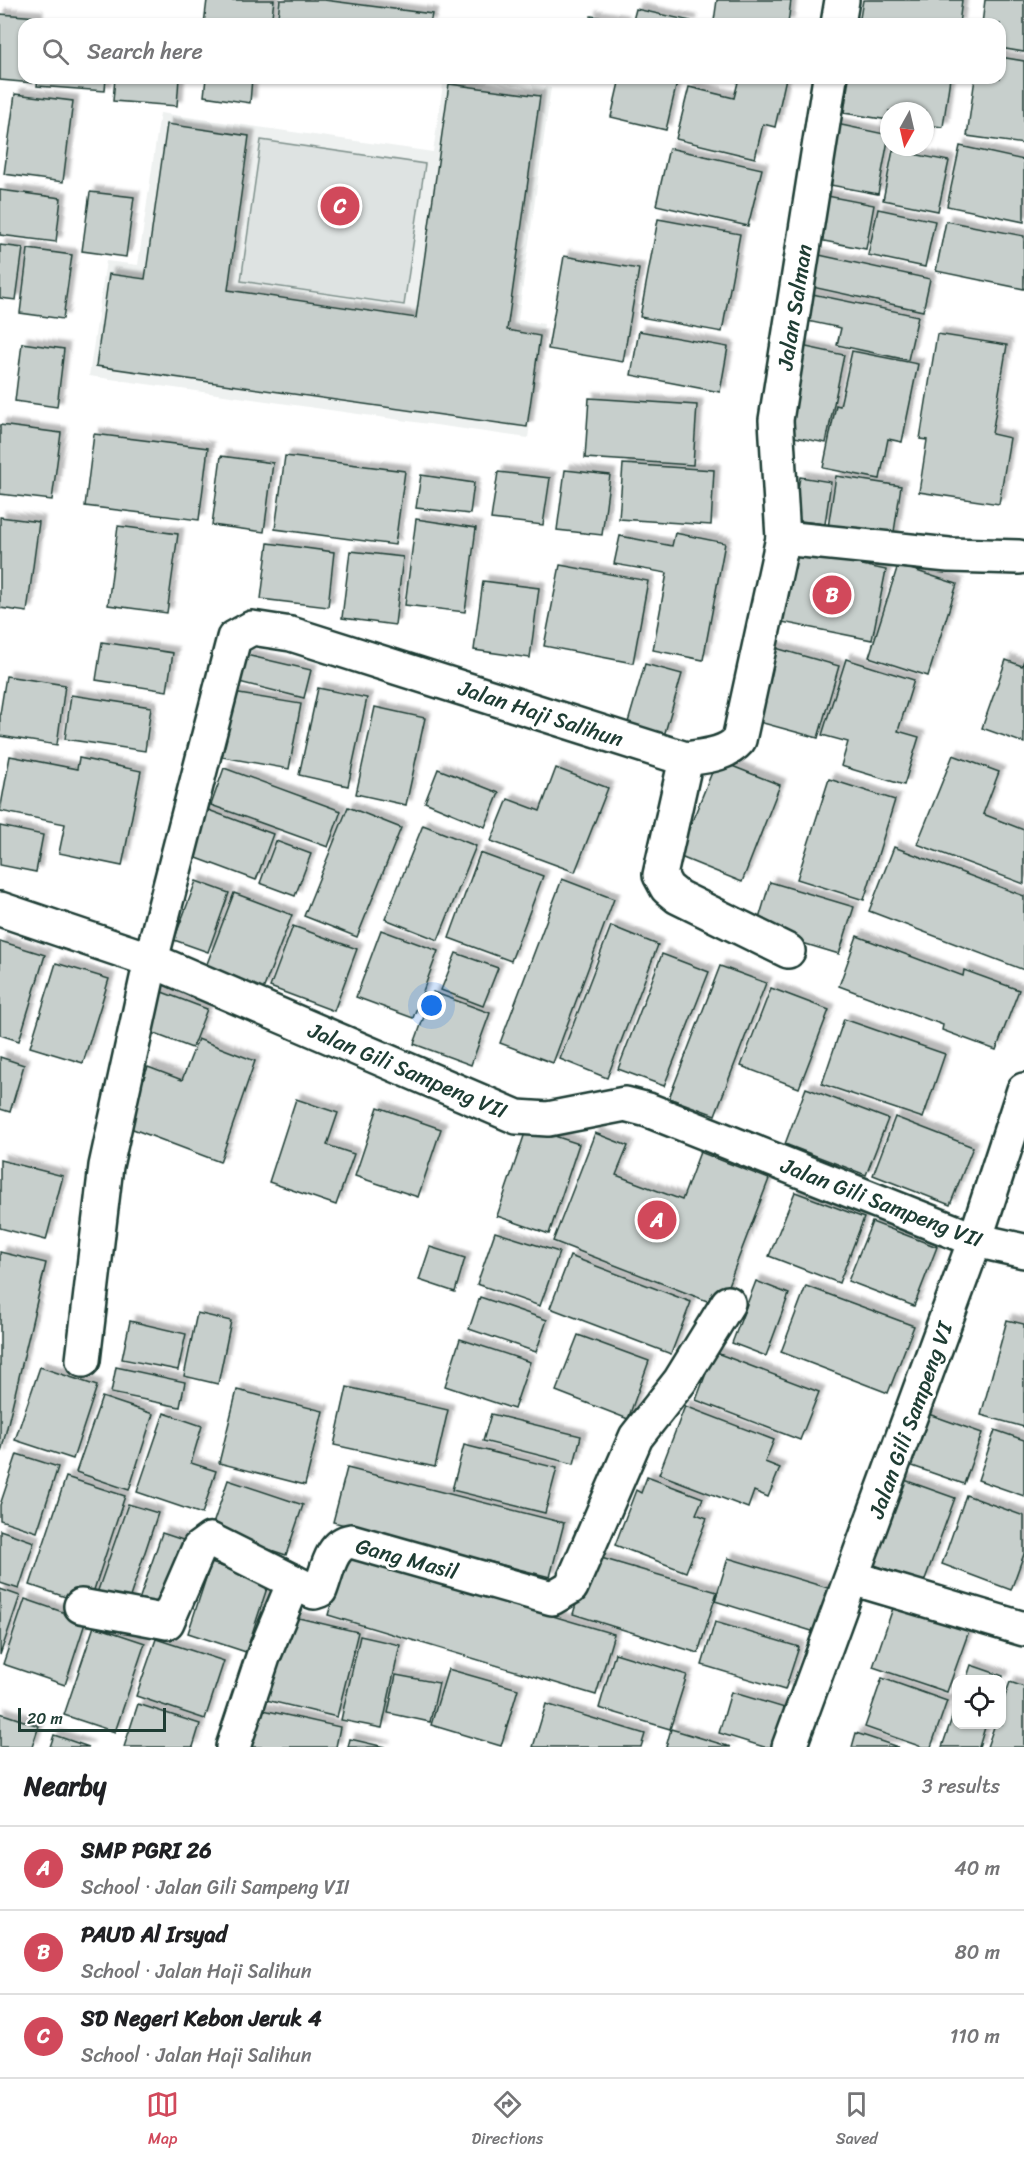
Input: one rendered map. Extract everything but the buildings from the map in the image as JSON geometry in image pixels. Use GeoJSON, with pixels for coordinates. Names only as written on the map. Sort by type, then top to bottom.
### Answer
{"type":"FeatureCollection","features":[{"type":"Feature","properties":{"kind":"street"},"geometry":{"type":"LineString","coordinates":[[839,18],[842,0]]}},
{"type":"Feature","properties":{"kind":"street","name":"Jalan Salman"},"geometry":{"type":"LineString","coordinates":[[783,538],[776,420],[829,84]]}},
{"type":"Feature","properties":{"kind":"street"},"geometry":{"type":"LineString","coordinates":[[783,538],[949,555],[1022,549]]}},
{"type":"Feature","properties":{"kind":"street","name":"Jalan Haji Salihun"},"geometry":{"type":"LineString","coordinates":[[83,1360],[106,1166],[151,960],[234,638],[252,628],[291,633],[686,759],[717,754],[733,747],[739,740],[783,538]]}},
{"type":"Feature","properties":{"kind":"street"},"geometry":{"type":"LineString","coordinates":[[686,759],[660,875],[667,888],[678,897],[788,951]]}},
{"type":"Feature","properties":{"kind":"street","name":"Jalan Gili Sampeng VII"},"geometry":{"type":"LineString","coordinates":[[0,909],[151,960],[517,1117],[548,1119],[625,1104],[648,1110],[975,1240],[1024,1251]]}},
{"type":"Feature","properties":{"kind":"street","name":"Jalan Gili Sampeng VI"},"geometry":{"type":"LineString","coordinates":[[789,1747],[975,1240],[1024,1090]]}},
{"type":"Feature","properties":{"kind":"street","name":"Gang Masil"},"geometry":{"type":"LineString","coordinates":[[294,1582],[314,1592],[320,1590],[335,1549],[342,1542],[351,1541],[552,1598],[564,1593],[577,1579],[636,1437],[680,1381],[728,1303]]}},
{"type":"Feature","properties":{"kind":"street"},"geometry":{"type":"LineString","coordinates":[[81,1606],[167,1622],[171,1618],[199,1548],[210,1540],[294,1582],[263,1657],[233,1747]]}},
{"type":"Feature","properties":{"kind":"street"},"geometry":{"type":"LineString","coordinates":[[852,1578],[1024,1629]]}},
{"type":"Feature","properties":{"kind":"shaded area"},"geometry":{"type":"Polygon","coordinates":[[[443,84],[524,84],[551,88],[518,320],[544,324],[528,438],[89,376],[106,261],[138,265],[160,113],[433,152],[443,84]]]}},
{"type":"Feature","properties":{"kind":"shaded area"},"geometry":{"type":"Polygon","coordinates":[[[261,140],[425,164],[404,305],[241,281],[261,140]]]}},
{"type":"Feature","properties":{"kind":"place","name":"SD Negeri Kebon Jeruk 4"},"geometry":{"type":"Point","coordinates":[340,206]}},
{"type":"Feature","properties":{"kind":"place","name":"PAUD Al Irsyad"},"geometry":{"type":"Point","coordinates":[832,595]}},
{"type":"Feature","properties":{"kind":"place","name":"SMP PGRI 26"},"geometry":{"type":"Point","coordinates":[657,1220]}}]}
